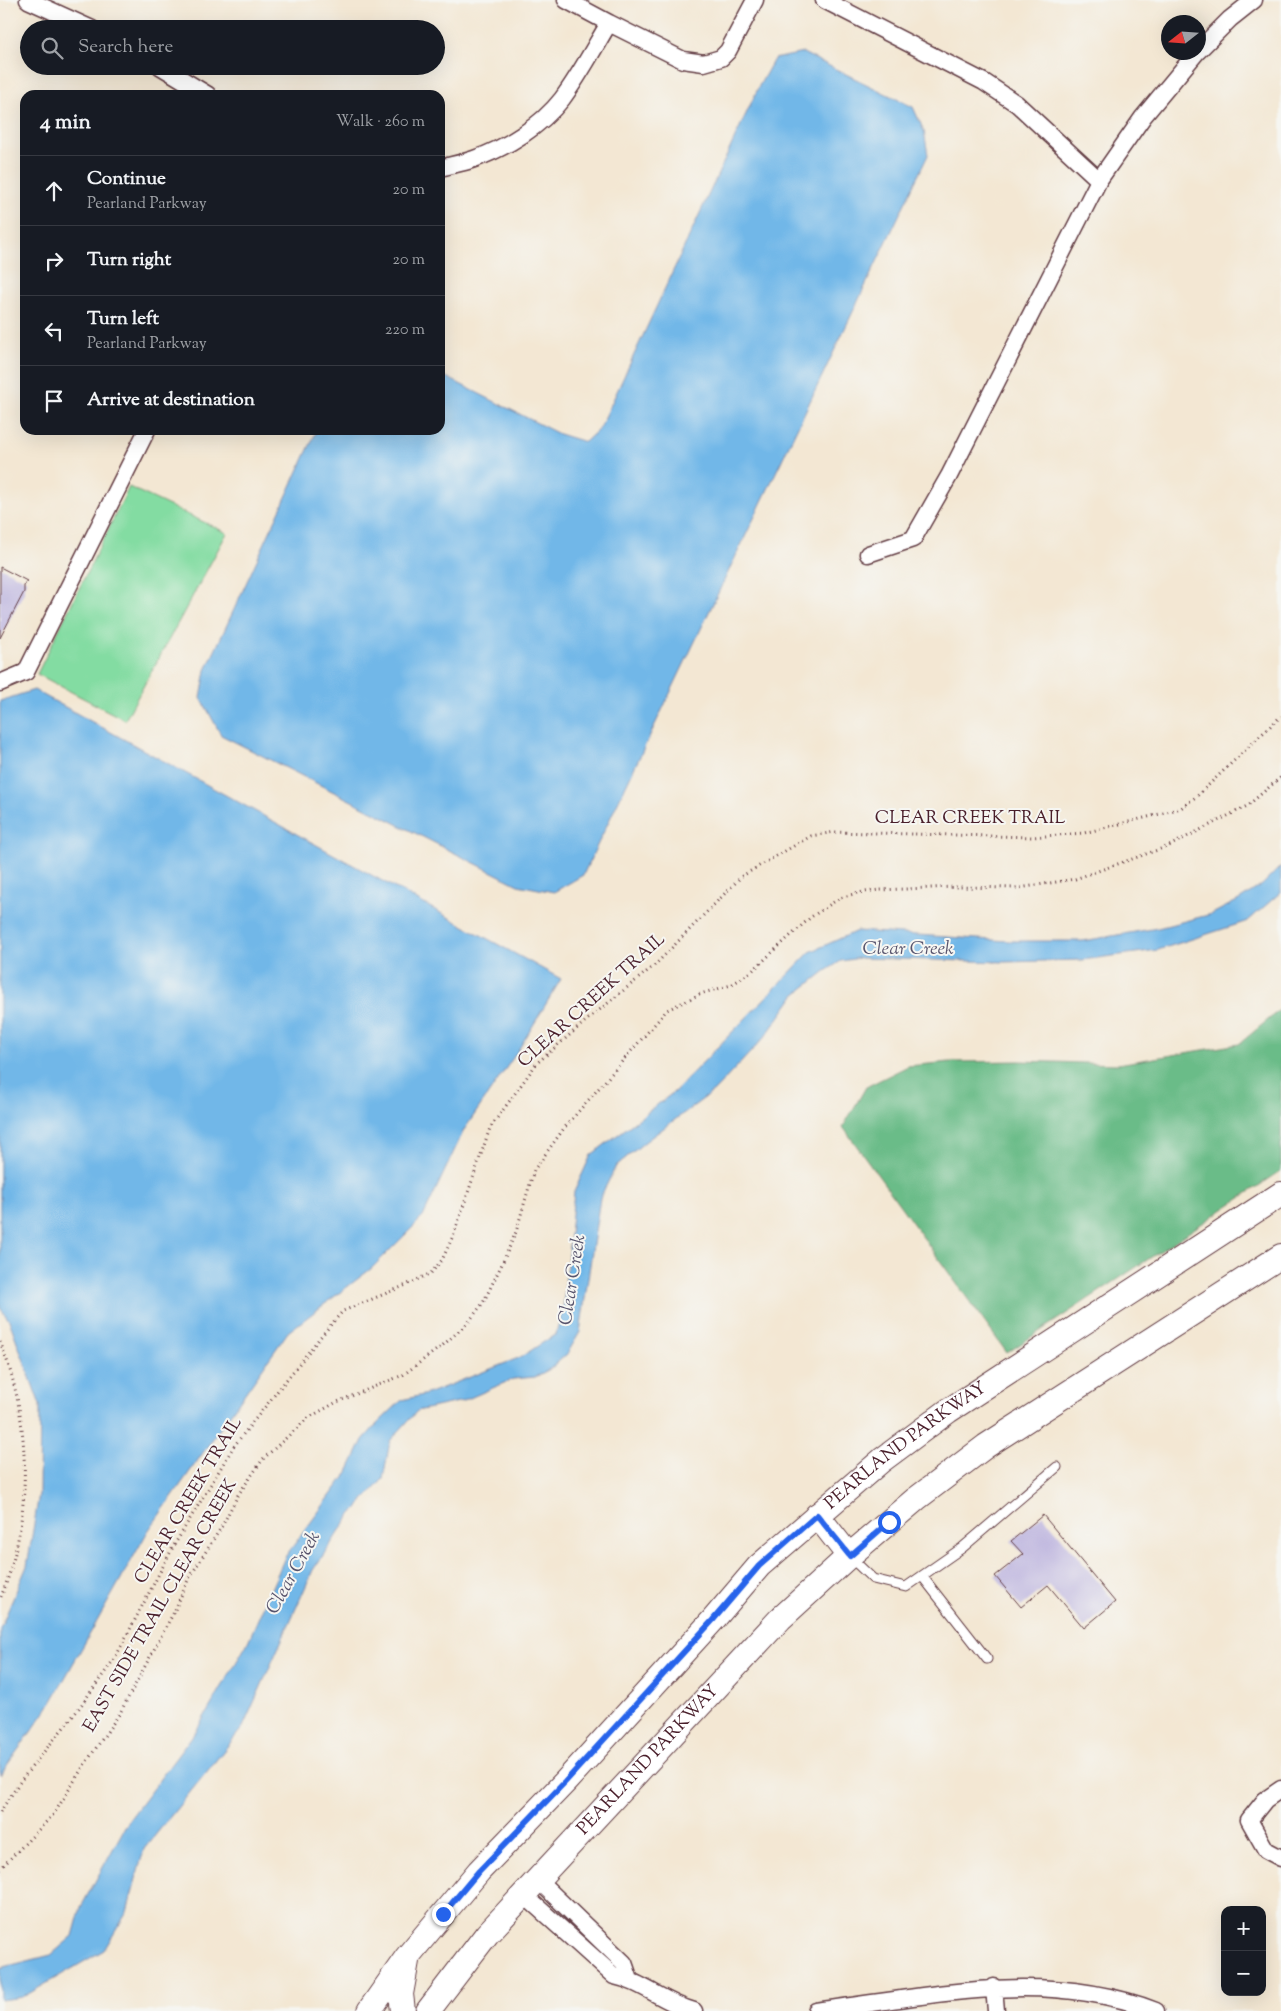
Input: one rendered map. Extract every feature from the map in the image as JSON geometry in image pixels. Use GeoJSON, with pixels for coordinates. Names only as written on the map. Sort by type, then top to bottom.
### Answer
{"type":"FeatureCollection","features":[{"type":"Feature","properties":{"kind":"main road","name":"PEARLAND PARKWAY"},"geometry":{"type":"LineString","coordinates":[[369,2011],[408,1957],[479,1871],[565,1782],[713,1620],[759,1566],[882,1460],[948,1411],[1281,1194]]}},
{"type":"Feature","properties":{"kind":"main road","name":"PEARLAND PARKWAY"},"geometry":{"type":"LineString","coordinates":[[428,2011],[487,1934],[780,1620],[850,1556],[916,1499],[986,1446],[1281,1256]]}},
{"type":"Feature","properties":{"kind":"main road"},"geometry":{"type":"LineString","coordinates":[[817,1515],[850,1556]]}},
{"type":"Feature","properties":{"kind":"main road"},"geometry":{"type":"LineString","coordinates":[[402,2011],[402,1994],[408,1957]]}},
{"type":"Feature","properties":{"kind":"street"},"geometry":{"type":"LineString","coordinates":[[28,0],[72,20]]}},
{"type":"Feature","properties":{"kind":"street"},"geometry":{"type":"LineString","coordinates":[[566,0],[682,60],[704,63],[714,62],[728,51],[756,0]]}},
{"type":"Feature","properties":{"kind":"street"},"geometry":{"type":"LineString","coordinates":[[824,0],[984,82],[1017,104],[1099,180]]}},
{"type":"Feature","properties":{"kind":"street"},"geometry":{"type":"LineString","coordinates":[[1206,44],[1254,0]]}},
{"type":"Feature","properties":{"kind":"street"},"geometry":{"type":"LineString","coordinates":[[445,167],[474,159],[511,142],[537,123],[560,101],[575,82],[609,23]]}},
{"type":"Feature","properties":{"kind":"street"},"geometry":{"type":"LineString","coordinates":[[868,554],[912,539],[949,476],[1099,180],[1143,117],[1191,60]]}},
{"type":"Feature","properties":{"kind":"street"},"geometry":{"type":"LineString","coordinates":[[175,75],[200,90]]}},
{"type":"Feature","properties":{"kind":"street"},"geometry":{"type":"LineString","coordinates":[[0,683],[26,672],[144,435]]}},
{"type":"Feature","properties":{"kind":"street"},"geometry":{"type":"LineString","coordinates":[[1281,1789],[1265,1800],[1249,1820],[1266,1850],[1281,1858]]}},
{"type":"Feature","properties":{"kind":"street"},"geometry":{"type":"LineString","coordinates":[[531,1887],[614,1976],[630,1980],[674,2004],[694,2011]]}},
{"type":"Feature","properties":{"kind":"street"},"geometry":{"type":"LineString","coordinates":[[816,2011],[994,1988],[1032,1987],[1100,1994],[1156,2011]]}},
{"type":"Feature","properties":{"kind":"street"},"geometry":{"type":"LineString","coordinates":[[994,1988],[996,2011]]}},
{"type":"Feature","properties":{"kind":"lane"},"geometry":{"type":"LineString","coordinates":[[850,1556],[873,1579],[906,1587],[962,1548],[1057,1467]]}},
{"type":"Feature","properties":{"kind":"lane"},"geometry":{"type":"LineString","coordinates":[[922,1576],[987,1659]]}},
{"type":"Feature","properties":{"kind":"path","name":"CLEAR CREEK TRAIL"},"geometry":{"type":"LineString","coordinates":[[0,1812],[22,1780],[77,1711],[115,1658],[173,1547],[234,1446],[343,1311],[431,1273],[442,1260],[454,1234],[490,1128],[537,1064],[587,1020],[655,965],[742,876],[810,836],[834,832],[1032,837],[1084,833],[1167,812],[1180,808],[1197,796],[1281,716]]}},
{"type":"Feature","properties":{"kind":"path","name":"EAST SIDE TRAIL CLEAR CREEK"},"geometry":{"type":"LineString","coordinates":[[0,1869],[54,1814],[120,1713],[174,1612],[188,1580],[222,1526],[238,1495],[263,1459],[308,1418],[337,1402],[403,1375],[442,1346],[468,1323],[483,1303],[516,1232],[534,1170],[564,1127],[667,1010],[700,994],[731,985],[751,972],[811,916],[840,898],[857,892],[879,890],[956,887],[1018,888],[1074,879],[1169,846],[1247,806],[1281,777]]}},
{"type":"Feature","properties":{"kind":"path"},"geometry":{"type":"LineString","coordinates":[[0,1342],[18,1402],[24,1471],[22,1518],[15,1552],[0,1599]]}},
{"type":"Feature","properties":{"kind":"green space"},"geometry":{"type":"Polygon","coordinates":[[[129,487],[227,533],[125,720],[37,674],[129,487]]]}},
{"type":"Feature","properties":{"kind":"green space"},"geometry":{"type":"Polygon","coordinates":[[[1281,1009],[1281,1171],[1007,1353],[843,1127],[866,1087],[908,1066],[950,1062],[1019,1061],[1118,1064],[1239,1044],[1281,1009]]]}},
{"type":"Feature","properties":{"kind":"water"},"geometry":{"type":"Polygon","coordinates":[[[803,53],[913,107],[924,131],[928,155],[583,875],[554,892],[518,885],[221,735],[201,698],[206,670],[315,435],[445,435],[445,377],[559,434],[585,442],[600,428],[759,86],[774,59],[803,53]]]}},
{"type":"Feature","properties":{"kind":"water"},"geometry":{"type":"Polygon","coordinates":[[[34,690],[561,979],[517,1052],[464,1130],[423,1217],[372,1268],[288,1332],[148,1531],[48,1708],[0,1775],[0,1629],[27,1566],[39,1494],[40,1405],[9,1320],[0,1308],[0,701],[34,690]]]}},
{"type":"Feature","properties":{"kind":"water","name":"Clear Creek"},"geometry":{"type":"Polygon","coordinates":[[[1281,866],[1281,892],[1248,921],[1158,950],[1082,960],[1004,962],[860,958],[841,961],[795,995],[764,1038],[714,1091],[646,1141],[616,1166],[600,1198],[580,1332],[567,1354],[550,1369],[535,1377],[513,1379],[463,1401],[417,1411],[390,1441],[383,1479],[349,1517],[313,1570],[243,1727],[144,1849],[127,1912],[104,1950],[23,1997],[0,2000],[0,1968],[51,1955],[73,1936],[81,1907],[129,1820],[196,1731],[247,1644],[285,1557],[348,1472],[363,1440],[402,1400],[427,1394],[521,1357],[556,1334],[563,1309],[574,1192],[591,1155],[674,1092],[810,952],[857,931],[1008,941],[1083,941],[1158,928],[1212,914],[1262,885],[1281,866]]]}},
{"type":"Feature","properties":{"kind":"building"},"geometry":{"type":"Polygon","coordinates":[[[0,567],[27,581],[24,586],[24,592],[0,638],[0,567]]]}},
{"type":"Feature","properties":{"kind":"building"},"geometry":{"type":"Polygon","coordinates":[[[1043,1515],[1115,1602],[1084,1628],[1048,1585],[1021,1607],[995,1576],[1023,1554],[1011,1541],[1043,1515]]]}},
{"type":"Feature","properties":{"kind":"route"},"geometry":{"type":"LineString","coordinates":[[443,1914],[479,1871],[565,1782],[713,1620],[759,1566],[817,1515],[850,1556],[889,1522]]}}]}
